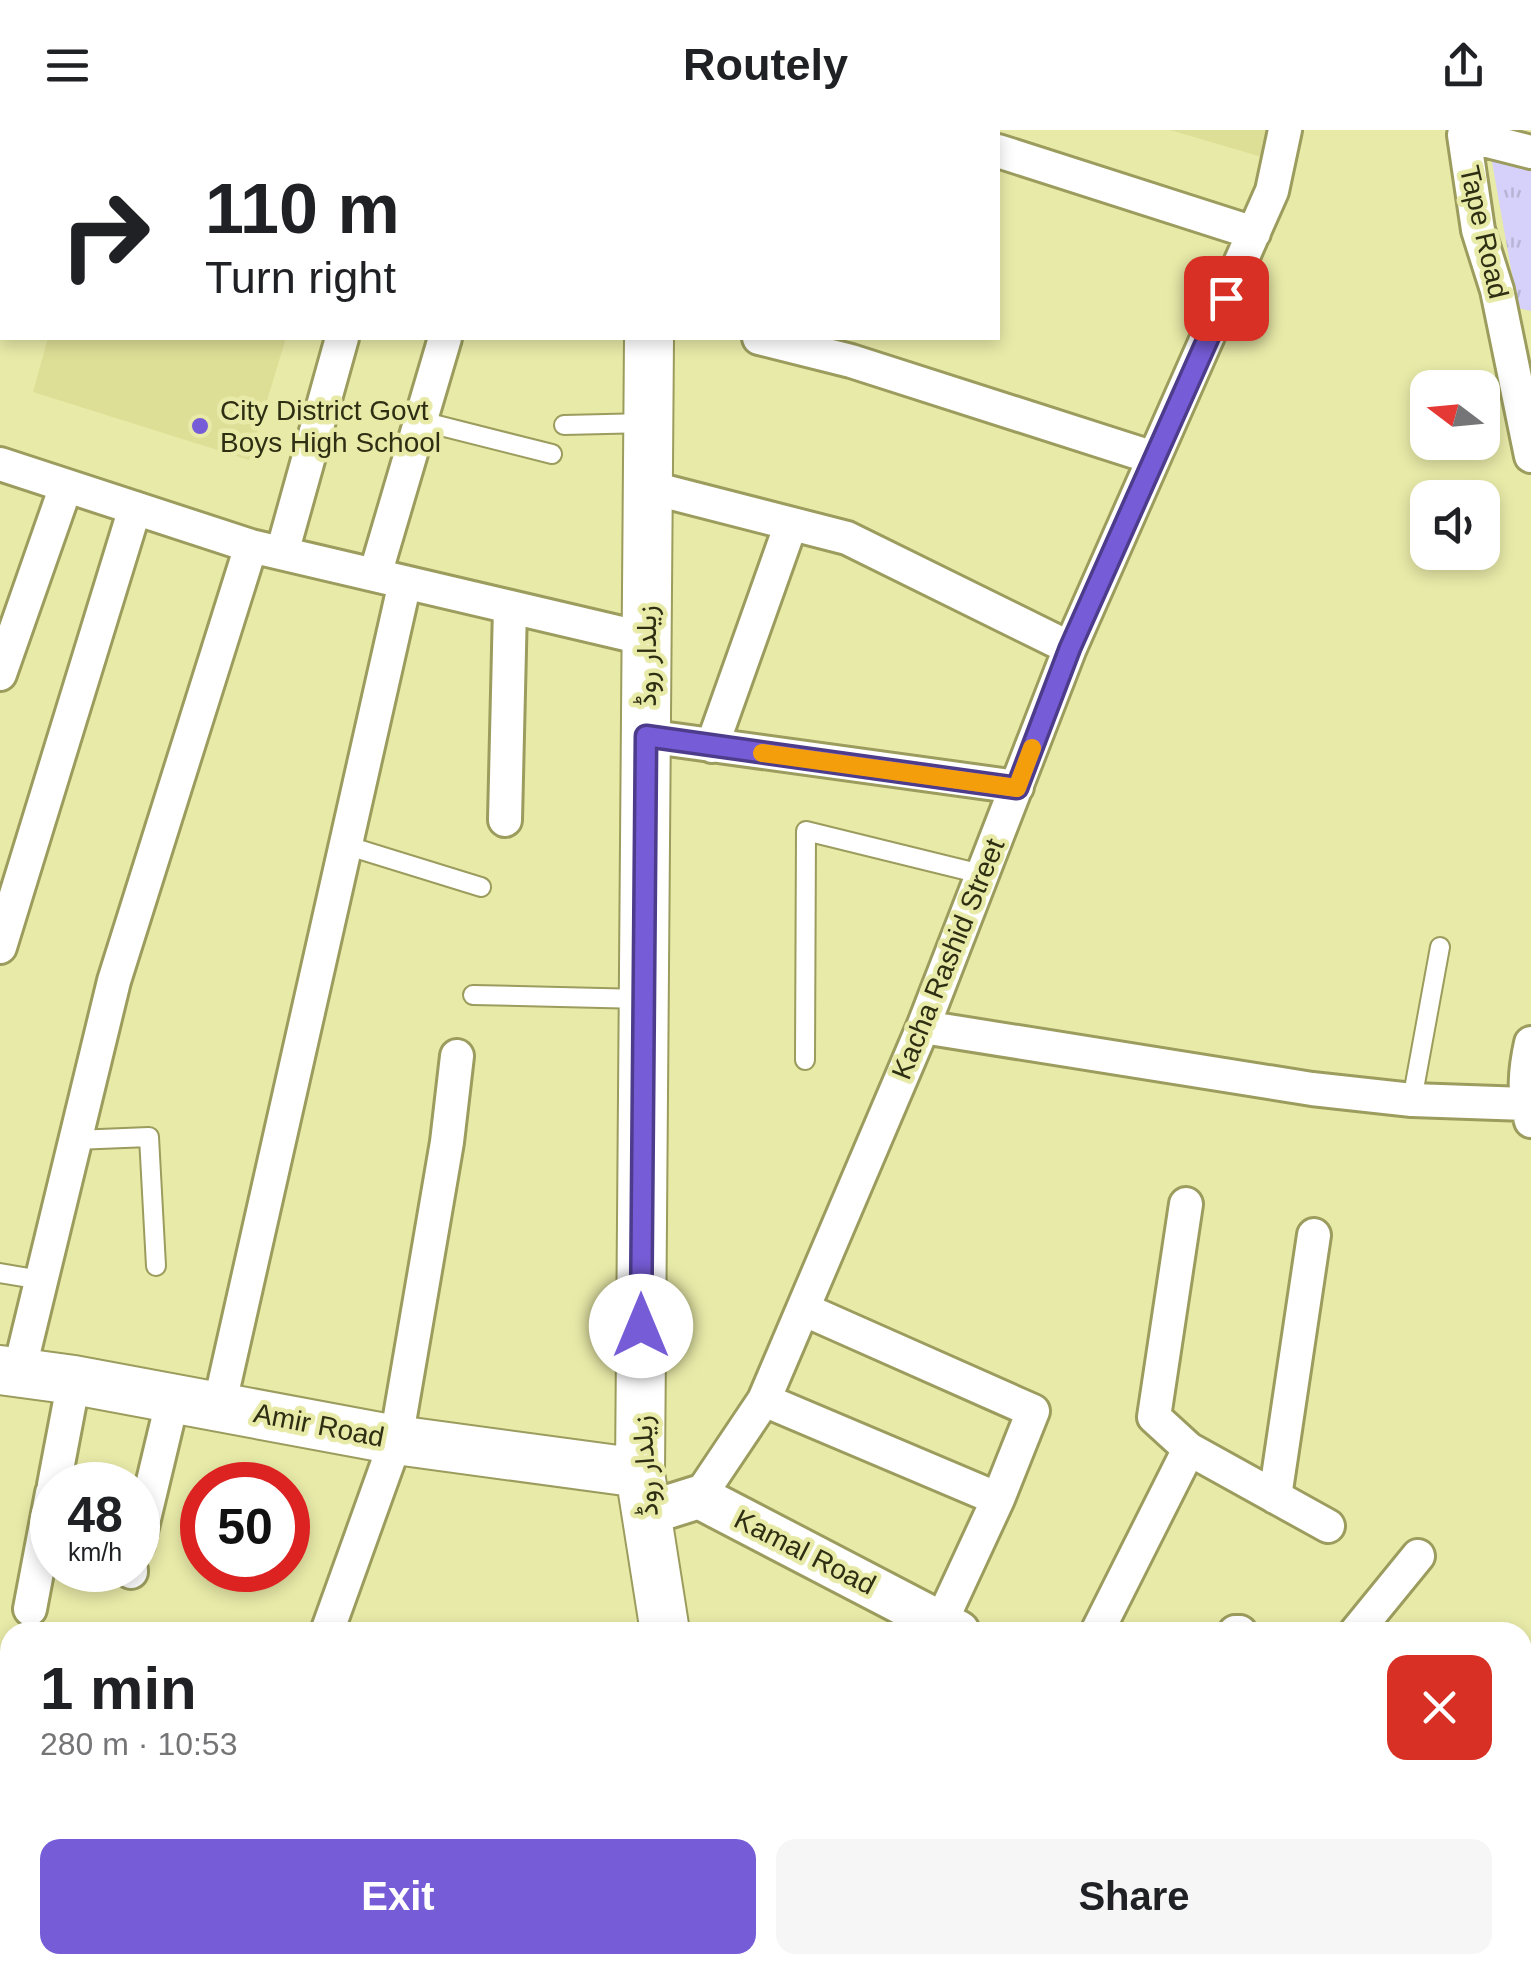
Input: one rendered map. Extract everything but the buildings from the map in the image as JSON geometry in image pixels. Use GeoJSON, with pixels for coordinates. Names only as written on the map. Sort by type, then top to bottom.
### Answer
{"type":"FeatureCollection","features":[{"type":"Feature","properties":{"kind":"main road","name":"زیلدار روڈ"},"geometry":{"type":"LineString","coordinates":[[649,340],[644,1493],[663,1622]]}},
{"type":"Feature","properties":{"kind":"main road","name":"Amir Road"},"geometry":{"type":"LineString","coordinates":[[9,1371],[396,1440],[644,1493]]}},
{"type":"Feature","properties":{"kind":"street","name":"Kacha Rashid Street"},"geometry":{"type":"LineString","coordinates":[[699,1497],[764,1400],[923,1027],[1070,648],[1272,191],[1285,130]]}},
{"type":"Feature","properties":{"kind":"street","name":"Tape Road"},"geometry":{"type":"LineString","coordinates":[[1530,147],[1464,133],[1478,230],[1497,290],[1531,456]]}},
{"type":"Feature","properties":{"kind":"street"},"geometry":{"type":"LineString","coordinates":[[1000,151],[1254,233]]}},
{"type":"Feature","properties":{"kind":"street"},"geometry":{"type":"LineString","coordinates":[[9,1371],[41,1280],[114,981],[341,340]]}},
{"type":"Feature","properties":{"kind":"street"},"geometry":{"type":"LineString","coordinates":[[219,1406],[345,844],[421,420],[445,340]]}},
{"type":"Feature","properties":{"kind":"street"},"geometry":{"type":"LineString","coordinates":[[767,340],[851,361],[1154,458]]}},
{"type":"Feature","properties":{"kind":"street"},"geometry":{"type":"LineString","coordinates":[[0,464],[266,550],[646,639]]}},
{"type":"Feature","properties":{"kind":"street"},"geometry":{"type":"LineString","coordinates":[[0,674],[66,486]]}},
{"type":"Feature","properties":{"kind":"street"},"geometry":{"type":"LineString","coordinates":[[648,487],[847,538],[1070,648]]}},
{"type":"Feature","properties":{"kind":"street"},"geometry":{"type":"LineString","coordinates":[[0,947],[8,893],[135,508]]}},
{"type":"Feature","properties":{"kind":"street"},"geometry":{"type":"LineString","coordinates":[[712,746],[791,524]]}},
{"type":"Feature","properties":{"kind":"street"},"geometry":{"type":"LineString","coordinates":[[505,820],[510,607]]}},
{"type":"Feature","properties":{"kind":"street"},"geometry":{"type":"LineString","coordinates":[[646,736],[1017,788]]}},
{"type":"Feature","properties":{"kind":"street"},"geometry":{"type":"LineString","coordinates":[[923,1027],[1312,1089],[1528,1112],[1525,1070],[1531,1043]]}},
{"type":"Feature","properties":{"kind":"street"},"geometry":{"type":"LineString","coordinates":[[332,1622],[396,1440],[447,1142],[457,1056]]}},
{"type":"Feature","properties":{"kind":"street"},"geometry":{"type":"LineString","coordinates":[[1186,1204],[1154,1417],[1189,1449],[1328,1526]]}},
{"type":"Feature","properties":{"kind":"street"},"geometry":{"type":"LineString","coordinates":[[1275,1497],[1314,1235]]}},
{"type":"Feature","properties":{"kind":"street"},"geometry":{"type":"LineString","coordinates":[[802,1309],[1034,1411],[952,1622]]}},
{"type":"Feature","properties":{"kind":"street"},"geometry":{"type":"LineString","coordinates":[[58,1462],[74,1380]]}},
{"type":"Feature","properties":{"kind":"street"},"geometry":{"type":"LineString","coordinates":[[157,1462],[173,1398]]}},
{"type":"Feature","properties":{"kind":"street"},"geometry":{"type":"LineString","coordinates":[[764,1400],[998,1498]]}},
{"type":"Feature","properties":{"kind":"street"},"geometry":{"type":"LineString","coordinates":[[1102,1622],[1189,1449]]}},
{"type":"Feature","properties":{"kind":"street"},"geometry":{"type":"LineString","coordinates":[[644,1493],[699,1497]]}},
{"type":"Feature","properties":{"kind":"street","name":"Kamal Road"},"geometry":{"type":"LineString","coordinates":[[699,1497],[939,1622]]}},
{"type":"Feature","properties":{"kind":"street"},"geometry":{"type":"LineString","coordinates":[[1364,1622],[1418,1556]]}},
{"type":"Feature","properties":{"kind":"street"},"geometry":{"type":"LineString","coordinates":[[30,1609],[33,1592]]}},
{"type":"Feature","properties":{"kind":"lane"},"geometry":{"type":"LineString","coordinates":[[421,420],[552,454]]}},
{"type":"Feature","properties":{"kind":"lane"},"geometry":{"type":"LineString","coordinates":[[564,424],[648,423]]}},
{"type":"Feature","properties":{"kind":"lane"},"geometry":{"type":"LineString","coordinates":[[805,1060],[806,831],[982,874]]}},
{"type":"Feature","properties":{"kind":"lane"},"geometry":{"type":"LineString","coordinates":[[345,844],[481,886]]}},
{"type":"Feature","properties":{"kind":"lane"},"geometry":{"type":"LineString","coordinates":[[1412,1100],[1440,947]]}},
{"type":"Feature","properties":{"kind":"lane"},"geometry":{"type":"LineString","coordinates":[[473,995],[644,999]]}},
{"type":"Feature","properties":{"kind":"lane"},"geometry":{"type":"LineString","coordinates":[[75,1140],[150,1137],[156,1266]]}},
{"type":"Feature","properties":{"kind":"lane"},"geometry":{"type":"LineString","coordinates":[[0,1273],[41,1280]]}},
{"type":"Feature","properties":{"kind":"shaded area"},"geometry":{"type":"Polygon","coordinates":[[[1170,130],[1285,130],[1279,162],[1170,130]]]}},
{"type":"Feature","properties":{"kind":"shaded area","name":"City District Govt Boys High School"},"geometry":{"type":"Polygon","coordinates":[[[47,340],[285,340],[249,460],[33,392],[47,340]]]}},
{"type":"Feature","properties":{"kind":"green space"},"geometry":{"type":"Polygon","coordinates":[[[1490,151],[1531,162],[1531,311],[1518,308],[1490,151]]]}},
{"type":"Feature","properties":{"kind":"slow traffic"},"geometry":{"type":"LineString","coordinates":[[762,753],[1017,788],[1032,748]]}},
{"type":"Feature","properties":{"kind":"place","name":"City District Govt Boys High School"},"geometry":{"type":"Point","coordinates":[200,426]}},
{"type":"Feature","properties":{"kind":"route"},"geometry":{"type":"LineString","coordinates":[[641,1326],[646,736],[1017,788],[1070,648],[1226,298]]}}]}
